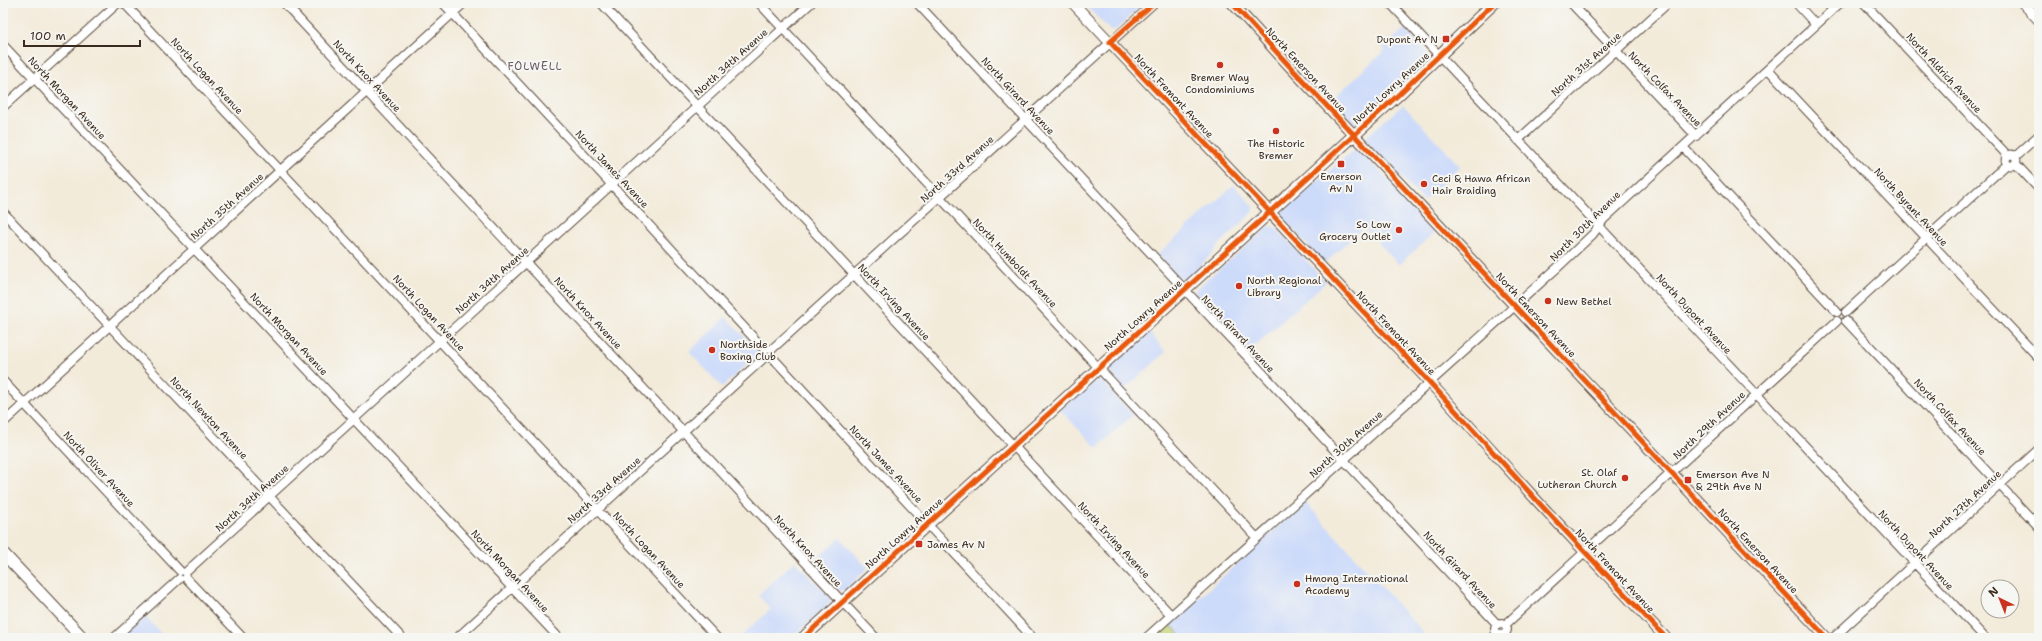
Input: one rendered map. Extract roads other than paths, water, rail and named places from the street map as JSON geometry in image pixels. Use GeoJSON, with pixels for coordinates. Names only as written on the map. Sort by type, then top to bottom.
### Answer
{"type":"FeatureCollection","features":[{"type":"Feature","properties":{"kind":"main road","name":"North Lowry Avenue"},"geometry":{"type":"LineString","coordinates":[[803,638],[1354,135],[1494,3]]}},
{"type":"Feature","properties":{"kind":"main road"},"geometry":{"type":"LineString","coordinates":[[3,553],[83,638]]}},
{"type":"Feature","properties":{"kind":"street"},"geometry":{"type":"LineString","coordinates":[[3,108],[118,3]]}},
{"type":"Feature","properties":{"kind":"street","name":"North Logan Avenue"},"geometry":{"type":"LineString","coordinates":[[124,3],[441,340],[716,638]]}},
{"type":"Feature","properties":{"kind":"street","name":"North Knox Avenue"},"geometry":{"type":"LineString","coordinates":[[284,3],[876,638]]}},
{"type":"Feature","properties":{"kind":"street","name":"North James Avenue"},"geometry":{"type":"LineString","coordinates":[[443,3],[1034,638]]}},
{"type":"Feature","properties":{"kind":"street","name":"North 35th Avenue"},"geometry":{"type":"LineString","coordinates":[[3,423],[110,327],[152,287],[196,249],[464,3]]}},
{"type":"Feature","properties":{"kind":"street","name":"North Irving Avenue"},"geometry":{"type":"LineString","coordinates":[[601,3],[1171,615]]}},
{"type":"Feature","properties":{"kind":"street","name":"North Humboldt Avenue"},"geometry":{"type":"LineString","coordinates":[[759,3],[1257,538]]}},
{"type":"Feature","properties":{"kind":"street","name":"North 34th Avenue"},"geometry":{"type":"LineString","coordinates":[[114,638],[811,3]]}},
{"type":"Feature","properties":{"kind":"street","name":"North Girard Avenue"},"geometry":{"type":"LineString","coordinates":[[917,3],[1343,460],[1501,632]]}},
{"type":"Feature","properties":{"kind":"street","name":"North Fremont Avenue"},"geometry":{"type":"LineString","coordinates":[[1073,3],[1430,382],[1584,552],[1666,638]]}},
{"type":"Feature","properties":{"kind":"street","name":"North 33rd Avenue"},"geometry":{"type":"LineString","coordinates":[[457,638],[684,432],[768,353],[1154,3]]}},
{"type":"Feature","properties":{"kind":"street","name":"North Emerson Avenue"},"geometry":{"type":"LineString","coordinates":[[1232,3],[1354,135],[1827,638]]}},
{"type":"Feature","properties":{"kind":"street","name":"North Dupont Avenue"},"geometry":{"type":"LineString","coordinates":[[1390,3],[1985,638]]}},
{"type":"Feature","properties":{"kind":"street","name":"North Colfax Avenue"},"geometry":{"type":"LineString","coordinates":[[1570,3],[1696,136]]}},
{"type":"Feature","properties":{"kind":"street","name":"North 31st Avenue"},"geometry":{"type":"LineString","coordinates":[[1518,140],[1668,3]]}},
{"type":"Feature","properties":{"kind":"street"},"geometry":{"type":"LineString","coordinates":[[1796,3],[1816,24]]}},
{"type":"Feature","properties":{"kind":"street","name":"North 30th Avenue"},"geometry":{"type":"LineString","coordinates":[[1146,638],[1594,234],[1604,219],[1840,3]]}},
{"type":"Feature","properties":{"kind":"street","name":"North Aldrich Avenue"},"geometry":{"type":"LineString","coordinates":[[1864,3],[2039,189]]}},
{"type":"Feature","properties":{"kind":"street"},"geometry":{"type":"LineString","coordinates":[[2023,3],[2039,20]]}},
{"type":"Feature","properties":{"kind":"street","name":"North Morgan Avenue"},"geometry":{"type":"LineString","coordinates":[[3,45],[196,249],[559,638]]}},
{"type":"Feature","properties":{"kind":"street","name":"North Byrant Avenue"},"geometry":{"type":"LineString","coordinates":[[1768,69],[2039,358]]}},
{"type":"Feature","properties":{"kind":"street","name":"North 29th Avenue"},"geometry":{"type":"LineString","coordinates":[[1501,632],[1584,552],[2039,135]]}},
{"type":"Feature","properties":{"kind":"street","name":"North Colfax Avenue"},"geometry":{"type":"LineString","coordinates":[[1683,147],[2039,527]]}},
{"type":"Feature","properties":{"kind":"street","name":"North Newton Avenue"},"geometry":{"type":"LineString","coordinates":[[3,212],[402,638]]}},
{"type":"Feature","properties":{"kind":"street","name":"North Oliver Avenue"},"geometry":{"type":"LineString","coordinates":[[3,381],[243,638]]}},
{"type":"Feature","properties":{"kind":"street","name":"North 27th Avenue"},"geometry":{"type":"LineString","coordinates":[[1833,638],[2039,449]]}},
{"type":"Feature","properties":{"kind":"place","name":"Dupont Av N"},"geometry":{"type":"Point","coordinates":[1446,39]}},
{"type":"Feature","properties":{"kind":"place","name":"Bremer Way Condominiums"},"geometry":{"type":"Point","coordinates":[1220,65]}},
{"type":"Feature","properties":{"kind":"place","name":"The Historic Bremer"},"geometry":{"type":"Point","coordinates":[1276,131]}},
{"type":"Feature","properties":{"kind":"place","name":"Emerson Av N"},"geometry":{"type":"Point","coordinates":[1341,164]}},
{"type":"Feature","properties":{"kind":"place","name":"Ceci & Hawa African Hair Braiding"},"geometry":{"type":"Point","coordinates":[1424,184]}},
{"type":"Feature","properties":{"kind":"place","name":"So Low Grocery Outlet"},"geometry":{"type":"Point","coordinates":[1399,230]}},
{"type":"Feature","properties":{"kind":"place","name":"North Regional Library"},"geometry":{"type":"Point","coordinates":[1239,286]}},
{"type":"Feature","properties":{"kind":"place","name":"New Bethel"},"geometry":{"type":"Point","coordinates":[1548,301]}},
{"type":"Feature","properties":{"kind":"place","name":"Northside Boxing Club"},"geometry":{"type":"Point","coordinates":[712,350]}},
{"type":"Feature","properties":{"kind":"place","name":"St. Olaf Lutheran Church"},"geometry":{"type":"Point","coordinates":[1625,478]}},
{"type":"Feature","properties":{"kind":"place","name":"Emerson Ave N & 29th Ave N"},"geometry":{"type":"Point","coordinates":[1688,480]}},
{"type":"Feature","properties":{"kind":"place","name":"James Av N"},"geometry":{"type":"Point","coordinates":[919,544]}},
{"type":"Feature","properties":{"kind":"place","name":"Hmong International Academy"},"geometry":{"type":"Point","coordinates":[1297,584]}},
{"type":"Feature","properties":{"kind":"district","name":"FOLWELL"},"geometry":{"type":"Point","coordinates":[535,66]}}]}
